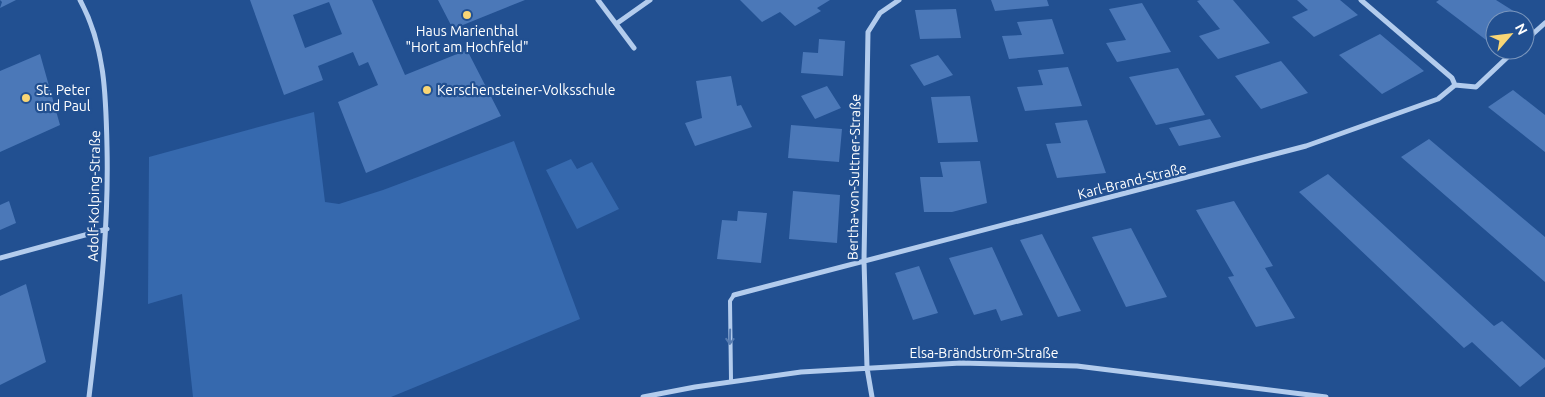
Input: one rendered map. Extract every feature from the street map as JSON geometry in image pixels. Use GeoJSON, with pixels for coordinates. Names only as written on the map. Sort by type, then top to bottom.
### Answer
{"type":"FeatureCollection","features":[{"type":"Feature","properties":{"kind":"street","name":"Adolf-Kolping-Straße"},"geometry":{"type":"LineString","coordinates":[[80,0],[88,14],[104,73],[108,169],[107,228],[100,312],[89,397]]}},
{"type":"Feature","properties":{"kind":"street"},"geometry":{"type":"LineString","coordinates":[[598,0],[634,48]]}},
{"type":"Feature","properties":{"kind":"street"},"geometry":{"type":"LineString","coordinates":[[616,24],[650,0]]}},
{"type":"Feature","properties":{"kind":"street","name":"Bertha-von-Suttner-Straße"},"geometry":{"type":"LineString","coordinates":[[872,397],[867,368],[864,260],[868,32],[873,20],[880,12],[899,0]]}},
{"type":"Feature","properties":{"kind":"street"},"geometry":{"type":"LineString","coordinates":[[1361,0],[1440,67],[1452,78],[1454,85],[1476,87],[1504,60]]}},
{"type":"Feature","properties":{"kind":"street"},"geometry":{"type":"LineString","coordinates":[[1535,32],[1545,23]]}},
{"type":"Feature","properties":{"kind":"street","name":"Karl-Brand-Straße"},"geometry":{"type":"LineString","coordinates":[[734,295],[1306,146],[1438,99],[1448,93],[1454,85]]}},
{"type":"Feature","properties":{"kind":"street"},"geometry":{"type":"LineString","coordinates":[[0,258],[107,228]]}},
{"type":"Feature","properties":{"kind":"street","name":"Elsa-Brändström-Straße"},"geometry":{"type":"LineString","coordinates":[[642,397],[731,380],[934,364],[1067,365],[1243,385],[1326,397]]}},
{"type":"Feature","properties":{"kind":"lane"},"geometry":{"type":"LineString","coordinates":[[731,380],[730,301],[734,295]]}},
{"type":"Feature","properties":{"kind":"shaded area"},"geometry":{"type":"Polygon","coordinates":[[[314,112],[325,202],[339,204],[383,190],[514,141],[580,319],[391,397],[193,397],[182,294],[148,304],[149,157],[314,112]]]}},
{"type":"Feature","properties":{"kind":"shaded area"},"geometry":{"type":"Polygon","coordinates":[[[571,159],[577,169],[592,162],[619,209],[577,229],[546,170],[571,159]]]}},
{"type":"Feature","properties":{"kind":"building"},"geometry":{"type":"Polygon","coordinates":[[[0,0],[16,0],[0,8],[2,2],[0,0]]]}},
{"type":"Feature","properties":{"kind":"building","name":"Kerschensteiner-Volksschule"},"geometry":{"type":"Polygon","coordinates":[[[250,0],[372,0],[405,75],[467,50],[501,116],[366,173],[338,102],[378,85],[368,62],[359,66],[353,52],[318,66],[323,80],[284,95],[250,0]],[[329,2],[293,15],[305,48],[342,34],[329,2]]]}},
{"type":"Feature","properties":{"kind":"building","name":"Haus Marienthal \"Hort am Hochfeld\""},"geometry":{"type":"Polygon","coordinates":[[[438,0],[525,0],[453,29],[438,0]]]}},
{"type":"Feature","properties":{"kind":"building"},"geometry":{"type":"Polygon","coordinates":[[[740,0],[830,0],[817,8],[821,11],[795,26],[780,12],[762,22],[740,0]]]}},
{"type":"Feature","properties":{"kind":"building"},"geometry":{"type":"Polygon","coordinates":[[[991,0],[1047,0],[1049,6],[995,11],[991,0]]]}},
{"type":"Feature","properties":{"kind":"building"},"geometry":{"type":"Polygon","coordinates":[[[1233,0],[1270,43],[1218,59],[1199,36],[1220,29],[1197,1],[1233,0]]]}},
{"type":"Feature","properties":{"kind":"building"},"geometry":{"type":"Polygon","coordinates":[[[1297,0],[1340,0],[1358,15],[1314,37],[1292,17],[1308,10],[1297,0]]]}},
{"type":"Feature","properties":{"kind":"building"},"geometry":{"type":"Polygon","coordinates":[[[1439,0],[1496,0],[1512,10],[1485,10],[1485,39],[1436,2],[1439,0]]]}},
{"type":"Feature","properties":{"kind":"building"},"geometry":{"type":"Polygon","coordinates":[[[1142,3],[1171,52],[1117,62],[1106,43],[1126,40],[1109,9],[1142,3]]]}},
{"type":"Feature","properties":{"kind":"building"},"geometry":{"type":"Polygon","coordinates":[[[956,9],[961,38],[920,39],[915,10],[956,9]]]}},
{"type":"Feature","properties":{"kind":"building"},"geometry":{"type":"Polygon","coordinates":[[[1052,19],[1064,54],[1009,59],[1002,36],[1022,35],[1017,22],[1052,19]]]}},
{"type":"Feature","properties":{"kind":"building"},"geometry":{"type":"Polygon","coordinates":[[[1380,34],[1424,71],[1382,94],[1339,55],[1380,34]]]}},
{"type":"Feature","properties":{"kind":"building"},"geometry":{"type":"Polygon","coordinates":[[[819,39],[845,41],[843,76],[801,73],[803,52],[818,53],[819,39]]]}},
{"type":"Feature","properties":{"kind":"building","name":"St. Peter und Paul"},"geometry":{"type":"Polygon","coordinates":[[[40,54],[60,125],[0,152],[0,71],[40,54]]]}},
{"type":"Feature","properties":{"kind":"building"},"geometry":{"type":"Polygon","coordinates":[[[938,55],[953,75],[924,86],[910,65],[938,55]]]}},
{"type":"Feature","properties":{"kind":"building"},"geometry":{"type":"Polygon","coordinates":[[[1281,61],[1308,93],[1261,109],[1235,76],[1281,61]]]}},
{"type":"Feature","properties":{"kind":"building"},"geometry":{"type":"Polygon","coordinates":[[[1068,67],[1082,106],[1025,111],[1017,87],[1043,85],[1038,70],[1068,67]]]}},
{"type":"Feature","properties":{"kind":"building"},"geometry":{"type":"Polygon","coordinates":[[[1178,68],[1205,115],[1156,125],[1129,77],[1178,68]]]}},
{"type":"Feature","properties":{"kind":"building"},"geometry":{"type":"Polygon","coordinates":[[[731,76],[737,106],[741,105],[752,127],[695,146],[685,123],[702,118],[696,81],[731,76]]]}},
{"type":"Feature","properties":{"kind":"building"},"geometry":{"type":"Polygon","coordinates":[[[827,86],[841,108],[815,119],[801,96],[827,86]]]}},
{"type":"Feature","properties":{"kind":"building"},"geometry":{"type":"Polygon","coordinates":[[[1513,90],[1545,115],[1545,152],[1488,107],[1513,90]]]}},
{"type":"Feature","properties":{"kind":"building"},"geometry":{"type":"Polygon","coordinates":[[[970,96],[978,142],[938,143],[931,97],[970,96]]]}},
{"type":"Feature","properties":{"kind":"building"},"geometry":{"type":"Polygon","coordinates":[[[1210,119],[1221,137],[1179,146],[1169,128],[1210,119]]]}},
{"type":"Feature","properties":{"kind":"building"},"geometry":{"type":"Polygon","coordinates":[[[1087,120],[1106,173],[1057,178],[1046,144],[1061,143],[1055,123],[1087,120]]]}},
{"type":"Feature","properties":{"kind":"building"},"geometry":{"type":"Polygon","coordinates":[[[791,125],[842,129],[839,162],[788,158],[791,125]]]}},
{"type":"Feature","properties":{"kind":"building"},"geometry":{"type":"Polygon","coordinates":[[[1429,139],[1545,237],[1545,282],[1401,157],[1429,139]]]}},
{"type":"Feature","properties":{"kind":"building"},"geometry":{"type":"Polygon","coordinates":[[[980,161],[987,203],[952,212],[924,212],[920,177],[943,177],[940,162],[980,161]]]}},
{"type":"Feature","properties":{"kind":"building"},"geometry":{"type":"Polygon","coordinates":[[[1328,174],[1494,326],[1502,321],[1545,360],[1545,367],[1520,387],[1472,342],[1464,348],[1299,192],[1328,174]]]}},
{"type":"Feature","properties":{"kind":"building"},"geometry":{"type":"Polygon","coordinates":[[[793,191],[840,195],[837,243],[789,239],[793,191]]]}},
{"type":"Feature","properties":{"kind":"building"},"geometry":{"type":"Polygon","coordinates":[[[9,201],[16,223],[0,230],[0,205],[9,201]]]}},
{"type":"Feature","properties":{"kind":"building"},"geometry":{"type":"Polygon","coordinates":[[[1234,201],[1273,266],[1265,268],[1295,318],[1256,327],[1228,277],[1234,276],[1196,210],[1234,201]]]}},
{"type":"Feature","properties":{"kind":"building"},"geometry":{"type":"Polygon","coordinates":[[[738,211],[767,213],[761,263],[717,259],[722,220],[737,221],[738,211]]]}},
{"type":"Feature","properties":{"kind":"building"},"geometry":{"type":"Polygon","coordinates":[[[1131,228],[1167,297],[1126,307],[1092,237],[1131,228]]]}},
{"type":"Feature","properties":{"kind":"building"},"geometry":{"type":"Polygon","coordinates":[[[1042,234],[1081,311],[1058,317],[1020,240],[1042,234]]]}},
{"type":"Feature","properties":{"kind":"building"},"geometry":{"type":"Polygon","coordinates":[[[992,247],[1023,315],[1001,321],[996,309],[974,315],[949,258],[992,247]]]}},
{"type":"Feature","properties":{"kind":"building"},"geometry":{"type":"Polygon","coordinates":[[[919,266],[938,313],[913,320],[895,273],[919,266]]]}},
{"type":"Feature","properties":{"kind":"building"},"geometry":{"type":"Polygon","coordinates":[[[26,284],[46,362],[0,385],[0,296],[26,284]]]}},
{"type":"Feature","properties":{"kind":"place","name":"Haus Marienthal \"Hort am Hochfeld\""},"geometry":{"type":"Point","coordinates":[467,15]}},
{"type":"Feature","properties":{"kind":"place","name":"Kerschensteiner-Volksschule"},"geometry":{"type":"Point","coordinates":[427,90]}},
{"type":"Feature","properties":{"kind":"place","name":"St. Peter und Paul"},"geometry":{"type":"Point","coordinates":[26,98]}}]}
